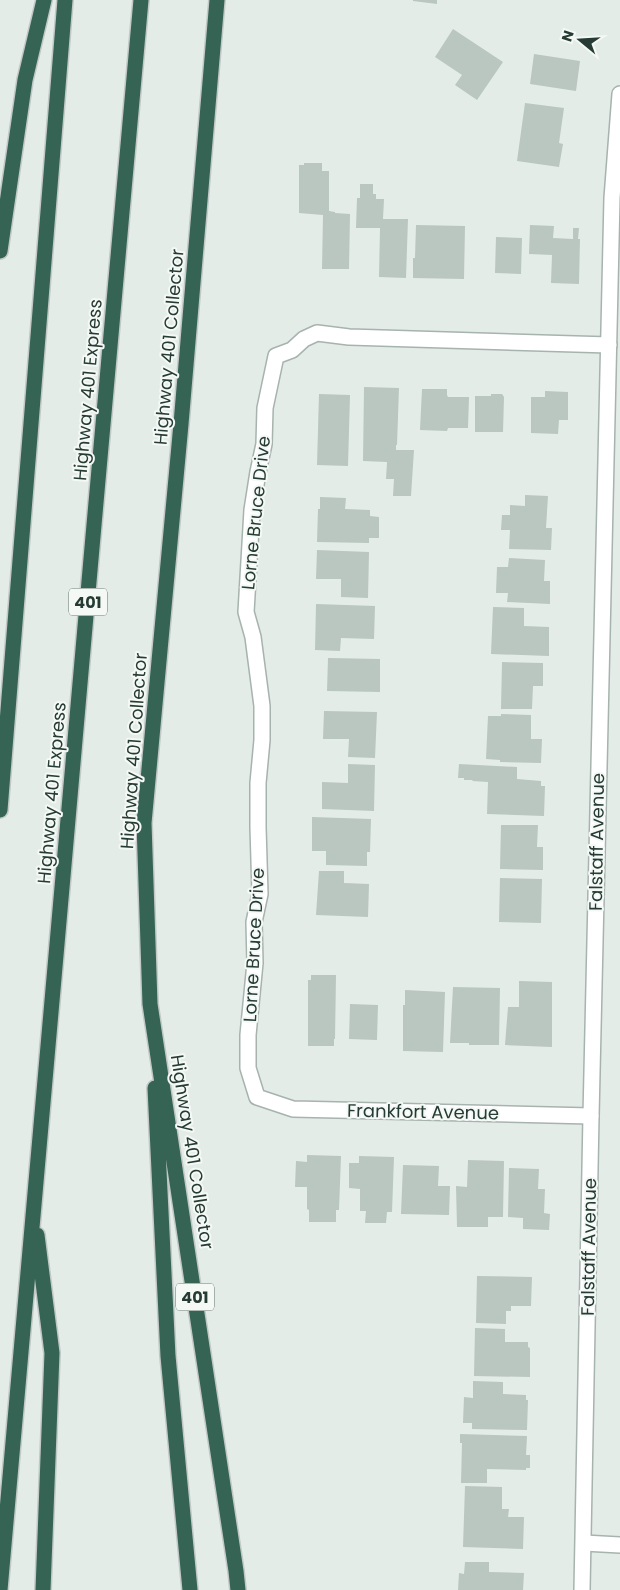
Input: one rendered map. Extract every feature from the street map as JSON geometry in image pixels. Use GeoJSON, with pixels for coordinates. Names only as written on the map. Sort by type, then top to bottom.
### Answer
{"type":"FeatureCollection","features":[{"type":"Feature","properties":{"kind":"highway"},"geometry":{"type":"LineString","coordinates":[[0,251],[24,80],[44,0]]}},
{"type":"Feature","properties":{"kind":"highway"},"geometry":{"type":"LineString","coordinates":[[0,810],[64,0]]}},
{"type":"Feature","properties":{"kind":"highway","name":"Highway 401 Express"},"geometry":{"type":"LineString","coordinates":[[0,1590],[141,0]]}},
{"type":"Feature","properties":{"kind":"highway","name":"Highway 401 Collector"},"geometry":{"type":"LineString","coordinates":[[218,0],[144,823],[150,1004],[238,1590]]}},
{"type":"Feature","properties":{"kind":"highway"},"geometry":{"type":"LineString","coordinates":[[150,1004],[168,1356],[190,1590]]}},
{"type":"Feature","properties":{"kind":"highway"},"geometry":{"type":"LineString","coordinates":[[33,1203],[52,1353],[43,1590]]}},
{"type":"Feature","properties":{"kind":"street","name":"Falstaff Avenue"},"geometry":{"type":"LineString","coordinates":[[582,1590],[612,198],[620,94]]}},
{"type":"Feature","properties":{"kind":"street","name":"Lorne Bruce Drive"},"geometry":{"type":"LineString","coordinates":[[257,1097],[248,1068],[248,1043],[255,963],[254,922],[260,894],[258,783],[262,740],[262,706],[253,636],[246,612],[252,510],[264,444],[265,408],[276,356],[292,350],[304,340],[317,333],[349,337],[609,345]]}},
{"type":"Feature","properties":{"kind":"street","name":"Frankfort Avenue"},"geometry":{"type":"LineString","coordinates":[[257,1097],[293,1109],[591,1116]]}},
{"type":"Feature","properties":{"kind":"street"},"geometry":{"type":"LineString","coordinates":[[584,1543],[620,1544]]}},
{"type":"Feature","properties":{"kind":"building"},"geometry":{"type":"Polygon","coordinates":[[[437,0],[437,4],[413,1],[437,0]]]}},
{"type":"Feature","properties":{"kind":"building"},"geometry":{"type":"Polygon","coordinates":[[[453,29],[503,62],[477,100],[455,85],[462,75],[435,57],[453,29]]]}},
{"type":"Feature","properties":{"kind":"building"},"geometry":{"type":"Polygon","coordinates":[[[534,54],[580,61],[576,91],[530,84],[534,54]]]}},
{"type":"Feature","properties":{"kind":"building"},"geometry":{"type":"Polygon","coordinates":[[[525,103],[564,108],[559,143],[563,144],[559,167],[517,161],[525,103]]]}},
{"type":"Feature","properties":{"kind":"building"},"geometry":{"type":"Polygon","coordinates":[[[304,163],[322,163],[322,171],[329,171],[329,211],[350,214],[349,269],[322,269],[323,215],[299,213],[299,165],[304,165],[304,163]]]}},
{"type":"Feature","properties":{"kind":"building"},"geometry":{"type":"Polygon","coordinates":[[[360,184],[373,184],[373,194],[376,194],[376,199],[384,199],[383,219],[408,219],[406,278],[379,277],[380,228],[356,228],[357,198],[360,198],[360,184]]]}},
{"type":"Feature","properties":{"kind":"building"},"geometry":{"type":"Polygon","coordinates":[[[416,225],[465,226],[464,279],[413,278],[416,225]]]}},
{"type":"Feature","properties":{"kind":"building"},"geometry":{"type":"Polygon","coordinates":[[[530,225],[554,226],[553,238],[573,239],[573,228],[579,228],[579,284],[551,283],[552,255],[529,254],[530,225]]]}},
{"type":"Feature","properties":{"kind":"building"},"geometry":{"type":"Polygon","coordinates":[[[496,237],[522,238],[521,274],[495,273],[496,237]]]}},
{"type":"Feature","properties":{"kind":"building"},"geometry":{"type":"Polygon","coordinates":[[[364,387],[399,388],[396,450],[414,450],[411,496],[393,496],[394,479],[386,479],[387,462],[363,461],[364,387]]]}},
{"type":"Feature","properties":{"kind":"building"},"geometry":{"type":"Polygon","coordinates":[[[422,389],[447,389],[448,397],[469,397],[468,428],[448,428],[447,431],[420,430],[422,389]]]}},
{"type":"Feature","properties":{"kind":"building"},"geometry":{"type":"Polygon","coordinates":[[[545,391],[568,392],[568,420],[559,420],[558,434],[531,433],[531,397],[545,397],[545,391]]]}},
{"type":"Feature","properties":{"kind":"building"},"geometry":{"type":"Polygon","coordinates":[[[319,394],[350,395],[348,466],[317,465],[319,394]]]}},
{"type":"Feature","properties":{"kind":"building"},"geometry":{"type":"Polygon","coordinates":[[[491,394],[502,394],[504,397],[503,432],[475,432],[475,396],[491,396],[491,394]]]}},
{"type":"Feature","properties":{"kind":"building"},"geometry":{"type":"Polygon","coordinates":[[[525,495],[548,496],[546,528],[552,528],[551,550],[509,549],[510,530],[501,530],[502,515],[510,515],[510,505],[525,506],[525,495]]]}},
{"type":"Feature","properties":{"kind":"building"},"geometry":{"type":"Polygon","coordinates":[[[320,497],[346,498],[345,509],[370,510],[370,516],[379,517],[379,538],[369,538],[369,543],[317,542],[320,497]]]}},
{"type":"Feature","properties":{"kind":"building"},"geometry":{"type":"Polygon","coordinates":[[[317,550],[369,552],[368,598],[341,597],[341,579],[316,579],[317,550]]]}},
{"type":"Feature","properties":{"kind":"building"},"geometry":{"type":"Polygon","coordinates":[[[509,558],[545,560],[544,581],[550,581],[550,604],[507,602],[508,593],[496,593],[497,567],[508,567],[509,558]]]}},
{"type":"Feature","properties":{"kind":"building"},"geometry":{"type":"Polygon","coordinates":[[[316,604],[375,606],[374,639],[341,638],[340,651],[315,650],[316,604]]]}},
{"type":"Feature","properties":{"kind":"building"},"geometry":{"type":"Polygon","coordinates":[[[493,607],[524,608],[524,626],[549,627],[549,656],[491,654],[493,607]]]}},
{"type":"Feature","properties":{"kind":"building"},"geometry":{"type":"Polygon","coordinates":[[[328,658],[380,659],[380,692],[327,691],[328,658]]]}},
{"type":"Feature","properties":{"kind":"building"},"geometry":{"type":"Polygon","coordinates":[[[502,662],[543,663],[543,686],[533,686],[532,709],[501,709],[502,662]]]}},
{"type":"Feature","properties":{"kind":"building"},"geometry":{"type":"Polygon","coordinates":[[[324,711],[377,712],[375,758],[348,757],[349,739],[323,739],[324,711]]]}},
{"type":"Feature","properties":{"kind":"building"},"geometry":{"type":"Polygon","coordinates":[[[501,714],[531,715],[531,739],[542,739],[541,763],[500,762],[500,760],[486,759],[488,716],[501,716],[501,714]]]}},
{"type":"Feature","properties":{"kind":"building"},"geometry":{"type":"Polygon","coordinates":[[[348,764],[375,765],[374,811],[322,809],[322,782],[348,783],[348,764]]]}},
{"type":"Feature","properties":{"kind":"building"},"geometry":{"type":"Polygon","coordinates":[[[459,764],[517,767],[517,779],[541,781],[541,786],[545,786],[544,816],[487,814],[488,782],[458,778],[459,764]]]}},
{"type":"Feature","properties":{"kind":"building"},"geometry":{"type":"Polygon","coordinates":[[[312,817],[371,819],[370,852],[367,852],[367,866],[326,865],[326,851],[312,851],[312,817]]]}},
{"type":"Feature","properties":{"kind":"building"},"geometry":{"type":"Polygon","coordinates":[[[501,825],[538,825],[537,847],[543,847],[543,870],[500,869],[501,825]]]}},
{"type":"Feature","properties":{"kind":"building"},"geometry":{"type":"Polygon","coordinates":[[[319,871],[344,871],[344,883],[369,884],[368,917],[316,915],[319,871]]]}},
{"type":"Feature","properties":{"kind":"building"},"geometry":{"type":"Polygon","coordinates":[[[500,878],[542,879],[541,923],[499,922],[500,878]]]}},
{"type":"Feature","properties":{"kind":"building"},"geometry":{"type":"Polygon","coordinates":[[[311,975],[336,975],[334,1046],[308,1046],[308,980],[311,980],[311,975]]]}},
{"type":"Feature","properties":{"kind":"building"},"geometry":{"type":"Polygon","coordinates":[[[519,981],[552,982],[552,1047],[505,1045],[508,1007],[519,1007],[519,981]]]}},
{"type":"Feature","properties":{"kind":"building"},"geometry":{"type":"Polygon","coordinates":[[[453,987],[500,988],[499,1045],[450,1043],[453,987]]]}},
{"type":"Feature","properties":{"kind":"building"},"geometry":{"type":"Polygon","coordinates":[[[405,990],[445,992],[443,1052],[403,1051],[403,1005],[405,1005],[405,990]]]}},
{"type":"Feature","properties":{"kind":"building"},"geometry":{"type":"Polygon","coordinates":[[[350,1004],[378,1005],[377,1040],[349,1039],[350,1004]]]}},
{"type":"Feature","properties":{"kind":"building"},"geometry":{"type":"Polygon","coordinates":[[[307,1155],[341,1156],[339,1210],[336,1210],[336,1222],[309,1222],[307,1187],[295,1187],[296,1161],[307,1162],[307,1155]]]}},
{"type":"Feature","properties":{"kind":"building"},"geometry":{"type":"Polygon","coordinates":[[[359,1156],[394,1157],[392,1212],[387,1212],[386,1223],[365,1223],[366,1211],[360,1211],[360,1189],[349,1188],[349,1163],[359,1163],[359,1156]]]}},
{"type":"Feature","properties":{"kind":"building"},"geometry":{"type":"Polygon","coordinates":[[[468,1160],[504,1161],[503,1217],[488,1217],[488,1227],[457,1227],[456,1186],[467,1187],[468,1160]]]}},
{"type":"Feature","properties":{"kind":"building"},"geometry":{"type":"Polygon","coordinates":[[[403,1165],[439,1166],[438,1186],[450,1186],[449,1215],[401,1214],[403,1165]]]}},
{"type":"Feature","properties":{"kind":"building"},"geometry":{"type":"Polygon","coordinates":[[[509,1168],[539,1169],[538,1189],[545,1189],[544,1213],[550,1214],[549,1230],[523,1229],[523,1218],[508,1217],[509,1168]]]}},
{"type":"Feature","properties":{"kind":"building"},"geometry":{"type":"Polygon","coordinates":[[[477,1276],[532,1277],[531,1306],[511,1306],[511,1311],[506,1311],[506,1324],[476,1323],[477,1276]]]}},
{"type":"Feature","properties":{"kind":"building"},"geometry":{"type":"Polygon","coordinates":[[[475,1328],[505,1329],[505,1342],[528,1342],[528,1347],[530,1348],[530,1377],[474,1376],[475,1328]]]}},
{"type":"Feature","properties":{"kind":"building"},"geometry":{"type":"Polygon","coordinates":[[[473,1381],[503,1382],[503,1394],[526,1395],[526,1400],[528,1400],[527,1430],[472,1429],[472,1423],[463,1423],[464,1397],[473,1398],[473,1381]]]}},
{"type":"Feature","properties":{"kind":"building"},"geometry":{"type":"Polygon","coordinates":[[[460,1434],[527,1436],[526,1455],[530,1455],[530,1468],[526,1468],[526,1470],[487,1469],[487,1483],[461,1483],[462,1443],[460,1443],[460,1434]]]}},
{"type":"Feature","properties":{"kind":"building"},"geometry":{"type":"Polygon","coordinates":[[[465,1486],[502,1487],[502,1509],[509,1509],[508,1517],[524,1517],[523,1549],[463,1547],[465,1486]]]}},
{"type":"Feature","properties":{"kind":"building"},"geometry":{"type":"Polygon","coordinates":[[[465,1562],[489,1562],[489,1572],[524,1573],[523,1590],[458,1590],[459,1573],[464,1574],[465,1562]]]}}]}
